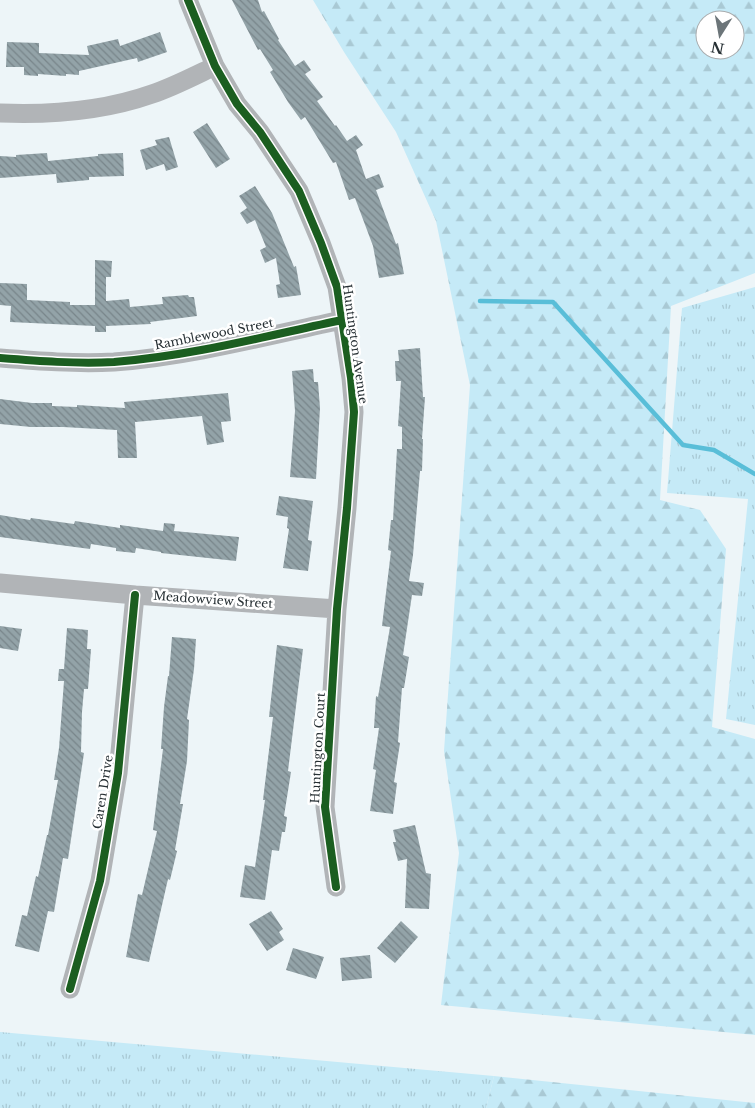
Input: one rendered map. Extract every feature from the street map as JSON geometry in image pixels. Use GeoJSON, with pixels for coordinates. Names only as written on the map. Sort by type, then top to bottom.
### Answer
{"type":"FeatureCollection","features":[{"type":"Feature","properties":{"kind":"street","name":"Huntington Avenue"},"geometry":{"type":"LineString","coordinates":[[188,0],[215,66],[237,104],[260,132],[299,190],[337,287],[351,378],[354,412],[337,609]]}},
{"type":"Feature","properties":{"kind":"street"},"geometry":{"type":"LineString","coordinates":[[0,113],[67,111],[111,105],[152,94],[215,66]]}},
{"type":"Feature","properties":{"kind":"street","name":"Ramblewood Street"},"geometry":{"type":"LineString","coordinates":[[0,358],[53,362],[113,362],[186,354],[342,320]]}},
{"type":"Feature","properties":{"kind":"street","name":"Meadowview Street"},"geometry":{"type":"LineString","coordinates":[[0,583],[135,595],[337,609]]}},
{"type":"Feature","properties":{"kind":"street","name":"Caren Drive"},"geometry":{"type":"LineString","coordinates":[[70,989],[100,882],[118,773],[135,595]]}},
{"type":"Feature","properties":{"kind":"street","name":"Huntington Court"},"geometry":{"type":"LineString","coordinates":[[336,887],[325,807],[337,609]]}},
{"type":"Feature","properties":{"kind":"green space"},"geometry":{"type":"Polygon","coordinates":[[[313,0],[755,0],[755,273],[671,306],[660,500],[700,510],[726,549],[712,727],[755,739],[755,1035],[441,1005],[459,853],[444,751],[470,385],[436,221],[396,132],[313,0]]]}},
{"type":"Feature","properties":{"kind":"green space"},"geometry":{"type":"Polygon","coordinates":[[[755,287],[755,725],[726,719],[748,499],[667,493],[682,308],[755,287]]]}},
{"type":"Feature","properties":{"kind":"green space"},"geometry":{"type":"Polygon","coordinates":[[[0,1032],[494,1076],[486,1108],[0,1108],[0,1032]]]}},
{"type":"Feature","properties":{"kind":"green space"},"geometry":{"type":"Polygon","coordinates":[[[494,1076],[755,1103],[755,1108],[486,1108],[494,1076]]]}},
{"type":"Feature","properties":{"kind":"building"},"geometry":{"type":"Polygon","coordinates":[[[232,0],[258,0],[262,12],[264,11],[278,40],[295,66],[304,60],[311,70],[305,74],[323,97],[317,101],[335,126],[347,141],[356,135],[363,145],[356,150],[366,179],[379,174],[384,187],[376,190],[396,244],[398,243],[404,274],[379,278],[373,246],[355,198],[349,200],[336,162],[333,163],[305,117],[301,120],[288,102],[270,72],[273,70],[260,49],[258,50],[232,0]]]}},
{"type":"Feature","properties":{"kind":"building"},"geometry":{"type":"Polygon","coordinates":[[[160,32],[167,52],[138,62],[137,58],[79,71],[79,75],[66,74],[66,76],[24,75],[24,67],[6,67],[7,42],[39,43],[39,53],[89,55],[87,46],[118,39],[120,46],[160,32]]]}},
{"type":"Feature","properties":{"kind":"building"},"geometry":{"type":"Polygon","coordinates":[[[207,123],[230,159],[216,168],[193,132],[207,123]]]}},
{"type":"Feature","properties":{"kind":"building"},"geometry":{"type":"Polygon","coordinates":[[[169,137],[178,167],[166,171],[164,164],[146,170],[140,150],[157,145],[155,140],[169,137]]]}},
{"type":"Feature","properties":{"kind":"building"},"geometry":{"type":"Polygon","coordinates":[[[47,153],[48,161],[98,156],[98,154],[123,153],[124,176],[89,177],[89,180],[57,183],[56,174],[0,178],[0,156],[16,157],[16,155],[47,153]]]}},
{"type":"Feature","properties":{"kind":"building"},"geometry":{"type":"Polygon","coordinates":[[[255,186],[272,213],[294,267],[296,266],[301,295],[278,298],[276,285],[280,284],[276,258],[265,263],[260,250],[266,247],[255,220],[247,224],[240,213],[247,208],[239,196],[255,186]]]}},
{"type":"Feature","properties":{"kind":"building"},"geometry":{"type":"Polygon","coordinates":[[[95,260],[112,261],[111,277],[106,277],[106,301],[129,299],[130,307],[163,304],[162,297],[188,295],[189,297],[194,297],[197,316],[150,322],[151,324],[106,326],[106,332],[95,332],[95,326],[10,322],[11,306],[0,305],[0,283],[27,284],[27,300],[70,302],[70,305],[95,305],[95,260]]]}},
{"type":"Feature","properties":{"kind":"building"},"geometry":{"type":"Polygon","coordinates":[[[420,348],[423,397],[425,397],[422,471],[420,471],[409,581],[424,583],[422,596],[412,595],[403,655],[409,657],[404,688],[402,688],[398,742],[400,743],[394,782],[397,783],[393,814],[370,811],[376,770],[373,769],[379,728],[374,728],[376,696],[378,697],[390,627],[382,626],[391,551],[388,550],[391,520],[393,520],[397,449],[402,449],[402,427],[398,426],[401,381],[396,381],[395,361],[399,361],[398,350],[420,348]]]}},
{"type":"Feature","properties":{"kind":"building"},"geometry":{"type":"Polygon","coordinates":[[[313,369],[314,382],[318,382],[320,408],[316,479],[290,477],[295,411],[292,371],[313,369]]]}},
{"type":"Feature","properties":{"kind":"building"},"geometry":{"type":"Polygon","coordinates":[[[228,393],[231,421],[221,422],[224,442],[207,445],[202,416],[135,422],[137,458],[118,458],[117,430],[0,424],[0,399],[32,403],[52,403],[52,406],[77,407],[77,405],[125,408],[124,402],[228,393]]]}},
{"type":"Feature","properties":{"kind":"building"},"geometry":{"type":"Polygon","coordinates":[[[279,496],[313,501],[308,540],[312,541],[308,571],[283,568],[289,529],[287,528],[288,517],[276,515],[279,496]]]}},
{"type":"Feature","properties":{"kind":"building"},"geometry":{"type":"Polygon","coordinates":[[[0,515],[30,520],[31,518],[74,524],[75,521],[120,528],[120,525],[163,531],[164,523],[175,524],[174,531],[239,537],[236,561],[161,553],[136,548],[135,553],[116,551],[116,548],[91,544],[90,549],[0,537],[0,515]]]}},
{"type":"Feature","properties":{"kind":"building"},"geometry":{"type":"Polygon","coordinates":[[[0,626],[22,629],[18,651],[0,648],[0,626]]]}},
{"type":"Feature","properties":{"kind":"building"},"geometry":{"type":"Polygon","coordinates":[[[67,628],[88,630],[87,649],[91,649],[88,689],[84,689],[82,712],[81,752],[84,753],[68,859],[63,858],[54,912],[48,911],[39,952],[15,946],[22,915],[27,916],[36,876],[38,877],[58,780],[54,780],[59,748],[64,681],[58,681],[59,669],[64,669],[67,628]]]}},
{"type":"Feature","properties":{"kind":"building"},"geometry":{"type":"Polygon","coordinates":[[[172,637],[196,639],[194,669],[187,719],[189,720],[187,761],[180,804],[183,804],[175,850],[177,851],[170,880],[168,879],[149,962],[126,957],[138,894],[142,895],[157,831],[153,830],[163,749],[161,749],[164,707],[172,637]]]}},
{"type":"Feature","properties":{"kind":"building"},"geometry":{"type":"Polygon","coordinates":[[[277,645],[303,649],[288,771],[291,772],[284,816],[287,817],[285,832],[282,832],[279,851],[272,850],[265,900],[240,897],[245,865],[255,867],[265,800],[263,800],[273,717],[269,717],[277,645]]]}},
{"type":"Feature","properties":{"kind":"building"},"geometry":{"type":"Polygon","coordinates":[[[415,825],[426,873],[431,874],[429,909],[405,908],[407,859],[398,861],[393,842],[396,842],[393,830],[415,825]]]}},
{"type":"Feature","properties":{"kind":"building"},"geometry":{"type":"Polygon","coordinates":[[[271,911],[283,929],[279,932],[284,940],[267,951],[249,924],[271,911]]]}},
{"type":"Feature","properties":{"kind":"building"},"geometry":{"type":"Polygon","coordinates":[[[401,921],[418,937],[395,963],[377,948],[401,921]]]}},
{"type":"Feature","properties":{"kind":"building"},"geometry":{"type":"Polygon","coordinates":[[[293,948],[324,957],[316,979],[286,970],[293,948]]]}},
{"type":"Feature","properties":{"kind":"building"},"geometry":{"type":"Polygon","coordinates":[[[370,955],[372,978],[342,981],[340,958],[370,955]]]}},
{"type":"Feature","properties":{"kind":"waterway"},"geometry":{"type":"LineString","coordinates":[[480,301],[553,302],[683,445],[714,450],[755,474]]}},
{"type":"Feature","properties":{"kind":"cycle path"},"geometry":{"type":"LineString","coordinates":[[188,0],[215,66],[237,104],[260,132],[299,191],[337,287],[351,378],[354,412],[337,609],[325,807],[336,887]]}},
{"type":"Feature","properties":{"kind":"cycle path"},"geometry":{"type":"LineString","coordinates":[[0,358],[86,363],[143,359],[228,345],[342,320]]}},
{"type":"Feature","properties":{"kind":"cycle path"},"geometry":{"type":"LineString","coordinates":[[70,989],[100,881],[118,773],[135,595]]}}]}
